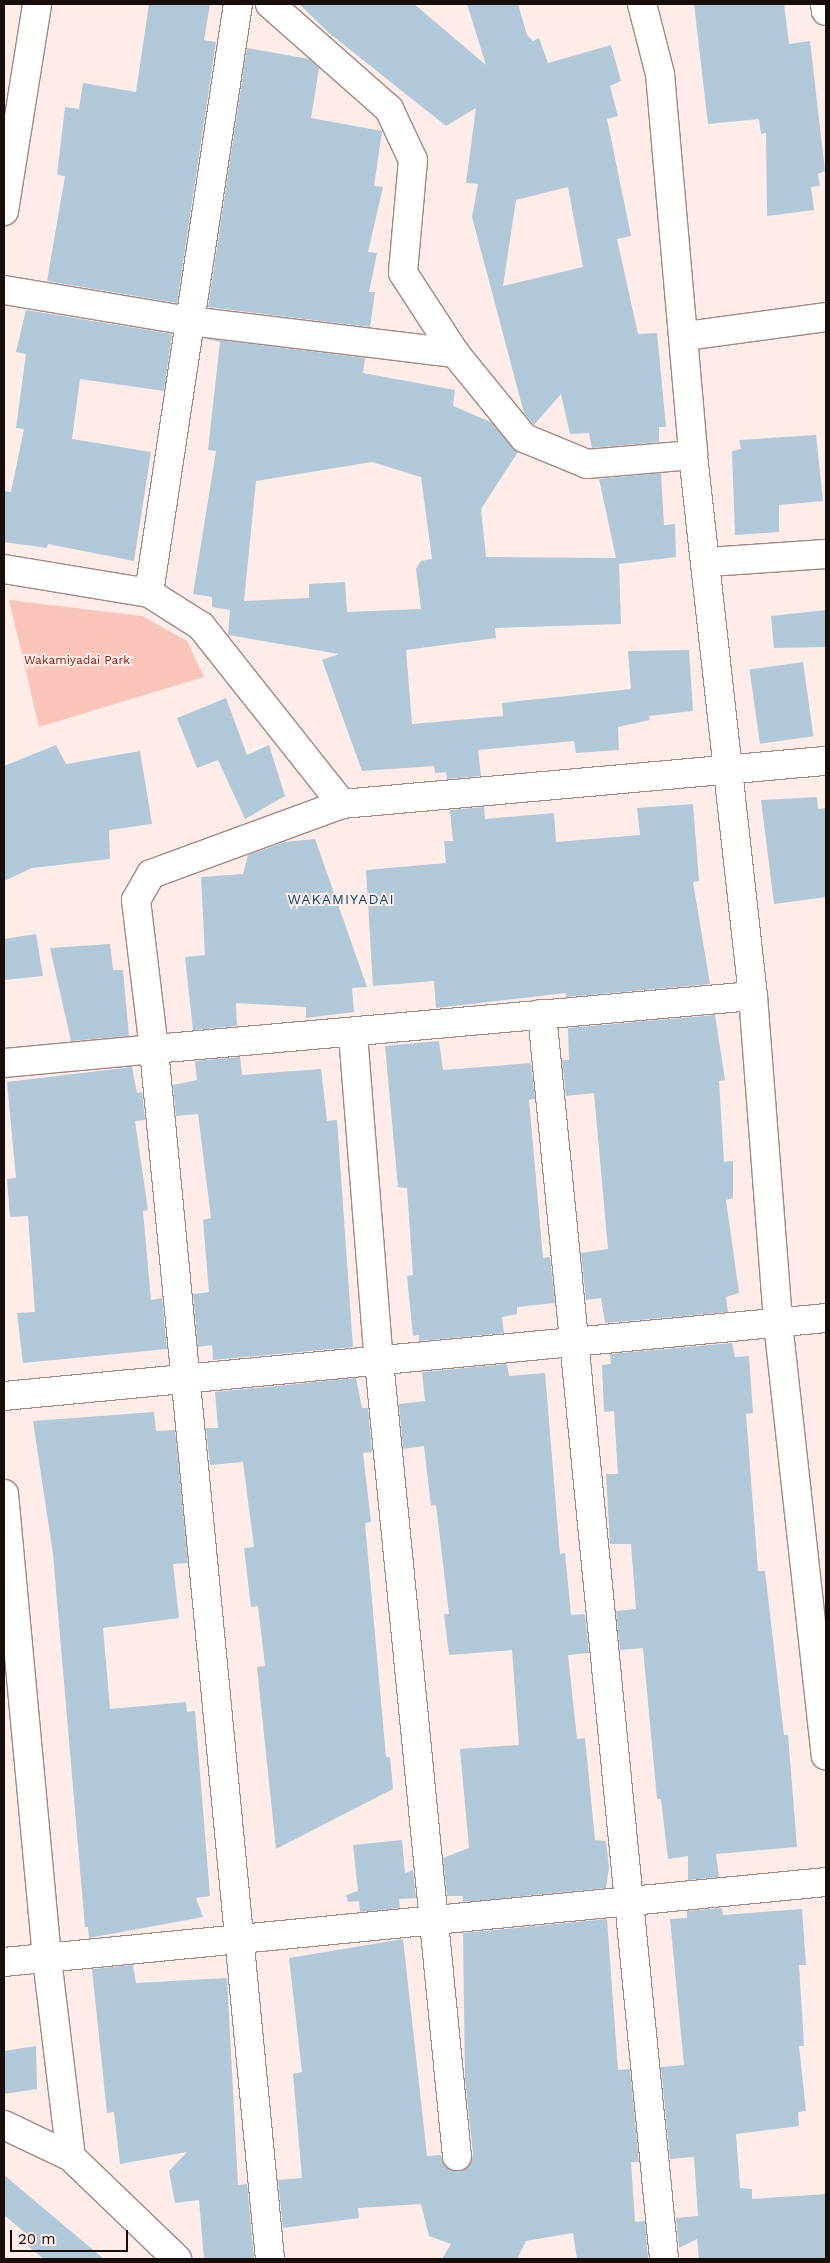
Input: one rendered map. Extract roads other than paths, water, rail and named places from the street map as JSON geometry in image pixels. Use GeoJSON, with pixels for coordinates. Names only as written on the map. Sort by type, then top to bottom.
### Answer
{"type":"FeatureCollection","features":[{"type":"Feature","properties":{"kind":"street"},"geometry":{"type":"LineString","coordinates":[[4,210],[37,4]]}},
{"type":"Feature","properties":{"kind":"street"},"geometry":{"type":"LineString","coordinates":[[149,593],[238,4]]}},
{"type":"Feature","properties":{"kind":"street"},"geometry":{"type":"LineString","coordinates":[[270,4],[389,109],[413,160],[403,273],[454,353],[524,438],[587,464],[693,455]]}},
{"type":"Feature","properties":{"kind":"street"},"geometry":{"type":"LineString","coordinates":[[642,4],[660,74],[686,336],[693,455],[708,562],[728,770],[753,996],[778,1323],[826,1755]]}},
{"type":"Feature","properties":{"kind":"street"},"geometry":{"type":"LineString","coordinates":[[825,4],[826,11]]}},
{"type":"Feature","properties":{"kind":"street"},"geometry":{"type":"LineString","coordinates":[[4,290],[190,321],[454,353]]}},
{"type":"Feature","properties":{"kind":"street"},"geometry":{"type":"LineString","coordinates":[[686,336],[826,317]]}},
{"type":"Feature","properties":{"kind":"street"},"geometry":{"type":"LineString","coordinates":[[708,562],[826,554]]}},
{"type":"Feature","properties":{"kind":"street"},"geometry":{"type":"LineString","coordinates":[[4,569],[149,593],[201,626],[342,804]]}},
{"type":"Feature","properties":{"kind":"street"},"geometry":{"type":"LineString","coordinates":[[270,2259],[238,1942],[154,1049],[136,900],[151,874],[342,804],[826,760]]}},
{"type":"Feature","properties":{"kind":"street"},"geometry":{"type":"LineString","coordinates":[[4,1063],[154,1049],[353,1034],[542,1014],[753,996]]}},
{"type":"Feature","properties":{"kind":"street"},"geometry":{"type":"LineString","coordinates":[[542,1014],[570,1340],[629,1901],[664,2259]]}},
{"type":"Feature","properties":{"kind":"street"},"geometry":{"type":"LineString","coordinates":[[353,1034],[379,1361],[457,2156]]}},
{"type":"Feature","properties":{"kind":"street"},"geometry":{"type":"LineString","coordinates":[[4,1396],[379,1361],[570,1340],[826,1318]]}},
{"type":"Feature","properties":{"kind":"street"},"geometry":{"type":"LineString","coordinates":[[4,1494],[47,1959],[71,2157]]}},
{"type":"Feature","properties":{"kind":"street"},"geometry":{"type":"LineString","coordinates":[[4,1962],[238,1942],[435,1918],[826,1882]]}},
{"type":"Feature","properties":{"kind":"street"},"geometry":{"type":"LineString","coordinates":[[4,2124],[71,2157],[177,2259]]}},
{"type":"Feature","properties":{"kind":"district","name":"WAKAMIYADAI"},"geometry":{"type":"Point","coordinates":[341,899]}},
{"type":"Feature","properties":{"kind":"park label","name":"Wakamiyadai Park"},"geometry":{"type":"Point","coordinates":[77,661]}}]}
